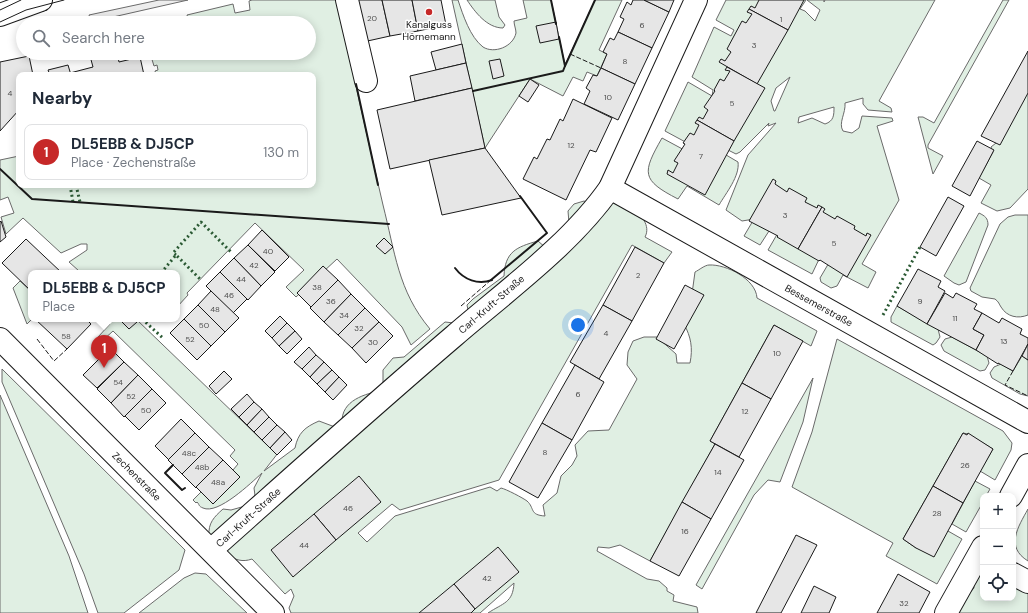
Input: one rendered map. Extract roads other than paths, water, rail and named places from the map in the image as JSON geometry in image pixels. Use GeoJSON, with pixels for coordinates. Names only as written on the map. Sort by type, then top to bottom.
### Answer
{"type":"FeatureCollection","features":[{"type":"Feature","properties":{"kind":"street"},"geometry":{"type":"LineString","coordinates":[[0,15],[41,0]]}},
{"type":"Feature","properties":{"kind":"street"},"geometry":{"type":"LineString","coordinates":[[347,0],[366,81]]}},
{"type":"Feature","properties":{"kind":"street","name":"Carl-Kruft-Straße"},"geometry":{"type":"LineString","coordinates":[[211,550],[564,240],[590,213],[610,188],[696,0]]}},
{"type":"Feature","properties":{"kind":"street","name":"Bessemerstraße"},"geometry":{"type":"LineString","coordinates":[[610,188],[1028,422]]}},
{"type":"Feature","properties":{"kind":"street","name":"Zechenstraße"},"geometry":{"type":"LineString","coordinates":[[0,340],[273,613]]}},
{"type":"Feature","properties":{"kind":"street"},"geometry":{"type":"LineString","coordinates":[[1013,493],[1028,465]]}},
{"type":"Feature","properties":{"kind":"street"},"geometry":{"type":"LineString","coordinates":[[946,613],[980,555]]}},
{"type":"Feature","properties":{"kind":"street"},"geometry":{"type":"LineString","coordinates":[[1016,576],[1028,582]]}},
{"type":"Feature","properties":{"kind":"tram line"},"geometry":{"type":"LineString","coordinates":[[0,10],[21,0]]}},
{"type":"Feature","properties":{"kind":"tram line"},"geometry":{"type":"LineString","coordinates":[[0,22],[26,10],[64,0]]}},
{"type":"Feature","properties":{"kind":"place","name":"Kanalguss Hörnemann"},"geometry":{"type":"Point","coordinates":[429,12]}},
{"type":"Feature","properties":{"kind":"place","name":"DL5EBB & DJ5CP"},"geometry":{"type":"Point","coordinates":[104,368]}}]}
